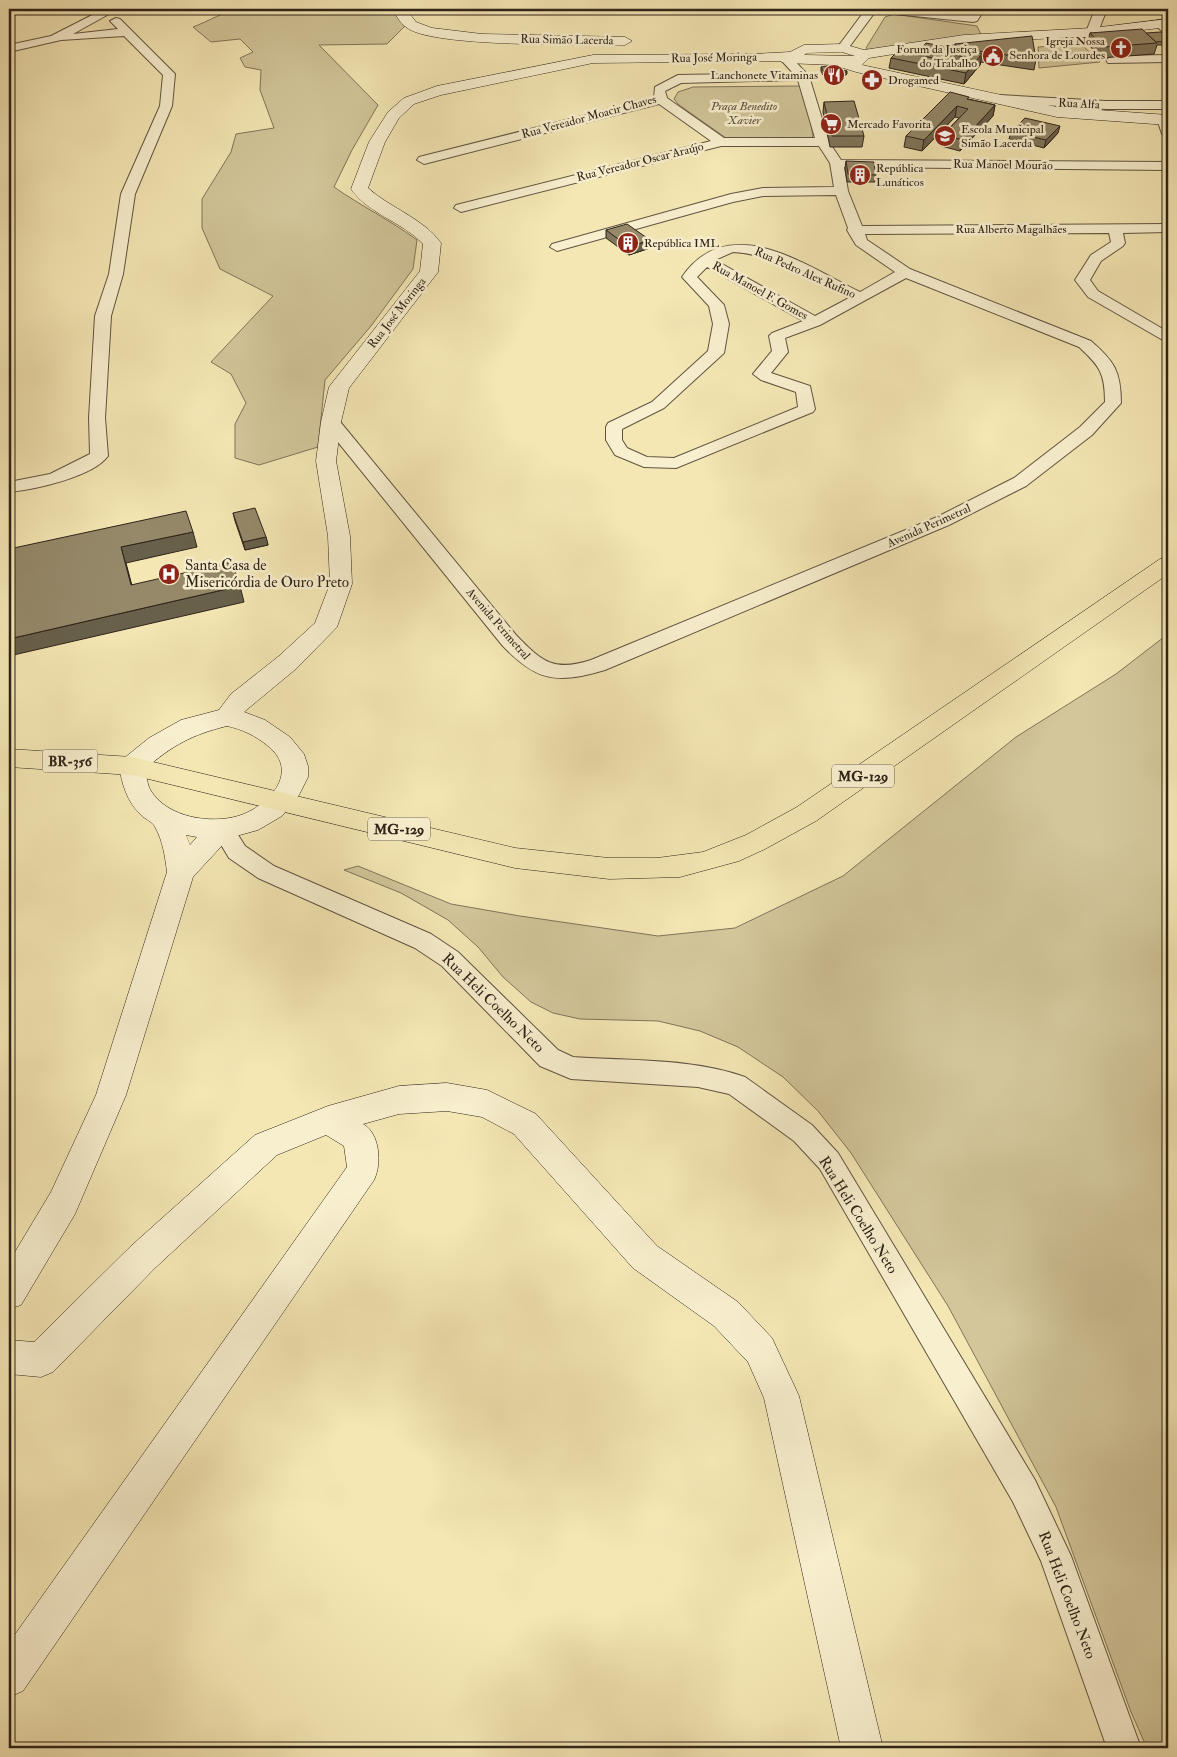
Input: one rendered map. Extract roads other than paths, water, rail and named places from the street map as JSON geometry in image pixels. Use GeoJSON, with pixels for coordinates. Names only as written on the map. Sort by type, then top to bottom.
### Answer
{"type":"FeatureCollection","features":[{"type":"Feature","properties":{"kind":"main road","name":"MG-129"},"geometry":{"type":"LineString","coordinates":[[132,766],[515,858],[575,867],[639,870],[702,862],[764,838],[824,803],[1115,598],[1168,564]]}},
{"type":"Feature","properties":{"kind":"main road","name":"BR-356"},"geometry":{"type":"LineString","coordinates":[[9,758],[132,766]]}},
{"type":"Feature","properties":{"kind":"street","name":"Rua Simão Lacerda"},"geometry":{"type":"LineString","coordinates":[[399,9],[411,25],[430,32],[482,38],[638,41]]}},
{"type":"Feature","properties":{"kind":"street"},"geometry":{"type":"LineString","coordinates":[[791,55],[843,48],[874,9],[973,19],[979,9]]}},
{"type":"Feature","properties":{"kind":"street"},"geometry":{"type":"LineString","coordinates":[[1092,32],[1100,9]]}},
{"type":"Feature","properties":{"kind":"street"},"geometry":{"type":"LineString","coordinates":[[9,487],[36,484],[75,471],[100,456],[97,418],[103,316],[116,274],[128,194],[166,106],[169,74],[127,32],[109,10],[54,39]]}},
{"type":"Feature","properties":{"kind":"street"},"geometry":{"type":"LineString","coordinates":[[859,62],[964,39],[1165,26]]}},
{"type":"Feature","properties":{"kind":"street"},"geometry":{"type":"LineString","coordinates":[[9,48],[54,39],[127,32]]}},
{"type":"Feature","properties":{"kind":"street"},"geometry":{"type":"LineString","coordinates":[[843,48],[859,62]]}},
{"type":"Feature","properties":{"kind":"street"},"geometry":{"type":"LineString","coordinates":[[791,55],[859,62],[990,99],[1057,112],[1166,114],[1168,134]]}},
{"type":"Feature","properties":{"kind":"street","name":"Avenida Perimetral"},"geometry":{"type":"LineString","coordinates":[[330,422],[524,657],[540,668],[557,674],[575,673],[943,521],[1020,482],[1086,431],[1113,403],[1114,379],[1104,361],[1085,344],[905,272],[861,242],[854,230],[840,191],[837,163],[823,142],[803,76],[791,55]]}},
{"type":"Feature","properties":{"kind":"street","name":"Rua José Moringa"},"geometry":{"type":"LineString","coordinates":[[227,717],[240,700],[288,662],[325,627],[341,584],[339,536],[326,461],[330,422],[339,387],[429,272],[432,242],[421,230],[372,202],[360,189],[381,135],[393,114],[410,101],[437,91],[593,59],[753,58],[791,55]]}},
{"type":"Feature","properties":{"kind":"street"},"geometry":{"type":"LineString","coordinates":[[1112,60],[1168,58]]}},
{"type":"Feature","properties":{"kind":"street","name":"Rua Vereador Moacir Chaves"},"geometry":{"type":"LineString","coordinates":[[424,160],[661,100],[659,90],[678,79],[712,76],[803,76]]}},
{"type":"Feature","properties":{"kind":"street"},"geometry":{"type":"LineString","coordinates":[[661,100],[721,142]]}},
{"type":"Feature","properties":{"kind":"street","name":"Rua Vereador Oscar Araújo"},"geometry":{"type":"LineString","coordinates":[[460,208],[721,142],[823,142]]}},
{"type":"Feature","properties":{"kind":"street","name":"Rua Manoel Mourão"},"geometry":{"type":"LineString","coordinates":[[837,163],[1168,166]]}},
{"type":"Feature","properties":{"kind":"street"},"geometry":{"type":"LineString","coordinates":[[557,247],[739,196],[763,192],[840,191]]}},
{"type":"Feature","properties":{"kind":"street","name":"Rua Alberto Magalhães"},"geometry":{"type":"LineString","coordinates":[[854,230],[1168,228]]}},
{"type":"Feature","properties":{"kind":"street"},"geometry":{"type":"LineString","coordinates":[[1115,229],[1118,243],[1096,258],[1082,280],[1093,294],[1168,338]]}},
{"type":"Feature","properties":{"kind":"street","name":"Rua Pedro Alex Rufino"},"geometry":{"type":"LineString","coordinates":[[815,322],[777,336],[780,352],[761,374],[775,382],[790,382],[804,389],[807,409],[676,464],[644,462],[621,451],[614,440],[614,427],[658,405],[716,353],[721,324],[716,304],[689,277],[705,260],[731,248],[750,248],[768,254],[860,298],[905,272]]}},
{"type":"Feature","properties":{"kind":"street","name":"Rua Manoel F. Gomes"},"geometry":{"type":"LineString","coordinates":[[705,260],[815,322]]}},
{"type":"Feature","properties":{"kind":"street"},"geometry":{"type":"LineString","coordinates":[[815,322],[860,298]]}},
{"type":"Feature","properties":{"kind":"street"},"geometry":{"type":"LineString","coordinates":[[227,717],[249,721],[272,735],[290,750],[297,767],[294,783],[282,801],[248,823],[222,828],[203,829],[165,818],[153,811],[142,800],[135,784],[132,766],[158,744],[190,726],[227,717]]}},
{"type":"Feature","properties":{"kind":"street"},"geometry":{"type":"LineString","coordinates":[[165,818],[176,844],[181,872]]}},
{"type":"Feature","properties":{"kind":"street"},"geometry":{"type":"LineString","coordinates":[[9,1293],[63,1203],[111,1095],[181,872],[222,828]]}},
{"type":"Feature","properties":{"kind":"street","name":"Rua Heli Coelho Neto"},"geometry":{"type":"LineString","coordinates":[[222,828],[237,852],[266,872],[423,942],[450,959],[549,1058],[571,1068],[698,1076],[736,1085],[803,1133],[828,1162],[1024,1491],[1055,1556],[1124,1748]]}},
{"type":"Feature","properties":{"kind":"street"},"geometry":{"type":"LineString","coordinates":[[9,1356],[41,1360],[143,1257],[266,1145],[328,1120],[399,1100],[447,1097],[487,1104],[525,1124],[645,1257],[726,1314],[760,1350],[781,1396],[862,1748]]}},
{"type":"Feature","properties":{"kind":"street"},"geometry":{"type":"LineString","coordinates":[[9,1676],[362,1170],[359,1138],[328,1120]]}},
{"type":"Feature","properties":{"kind":"place","name":"Igreja Nossa Senhora de Lourdes"},"geometry":{"type":"Point","coordinates":[1121,48]}},
{"type":"Feature","properties":{"kind":"place","name":"Forum da Justiça do Trabalho"},"geometry":{"type":"Point","coordinates":[993,56]}},
{"type":"Feature","properties":{"kind":"place","name":"Lanchonete Vitaminas"},"geometry":{"type":"Point","coordinates":[834,75]}},
{"type":"Feature","properties":{"kind":"place","name":"Drogamed"},"geometry":{"type":"Point","coordinates":[872,80]}},
{"type":"Feature","properties":{"kind":"place","name":"Mercado Favorita"},"geometry":{"type":"Point","coordinates":[831,124]}},
{"type":"Feature","properties":{"kind":"place","name":"Escola Municipal Simão Lacerda"},"geometry":{"type":"Point","coordinates":[945,136]}},
{"type":"Feature","properties":{"kind":"place","name":"República Lunáticos"},"geometry":{"type":"Point","coordinates":[860,175]}},
{"type":"Feature","properties":{"kind":"place","name":"República IML"},"geometry":{"type":"Point","coordinates":[628,243]}},
{"type":"Feature","properties":{"kind":"place","name":"Santa Casa de Misericórdia de Ouro Preto"},"geometry":{"type":"Point","coordinates":[169,574]}},
{"type":"Feature","properties":{"kind":"park label","name":"Praça Benedito Xavier"},"geometry":{"type":"Point","coordinates":[744,113]}}]}
